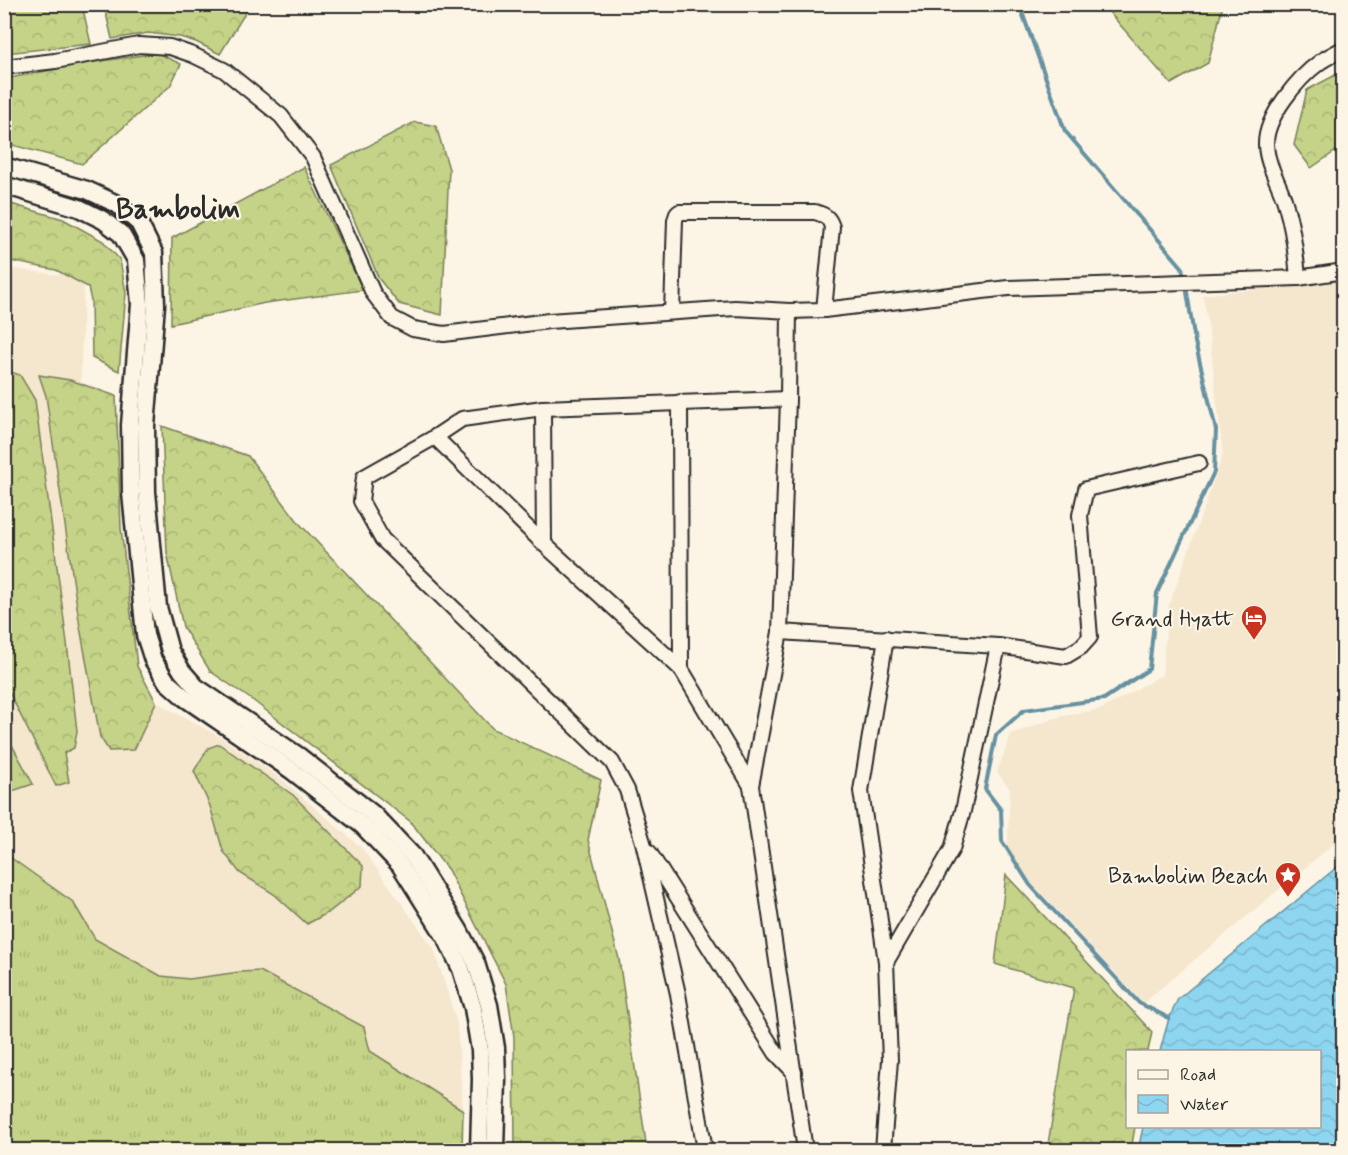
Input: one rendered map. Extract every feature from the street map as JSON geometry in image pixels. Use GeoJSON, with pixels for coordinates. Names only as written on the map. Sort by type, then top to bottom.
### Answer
{"type":"FeatureCollection","features":[{"type":"Feature","properties":{"kind":"main road"},"geometry":{"type":"LineString","coordinates":[[4,166],[87,190],[117,204],[139,223],[154,253],[156,305],[146,426],[147,492],[158,607],[170,651],[182,671],[196,687],[309,764],[373,814],[413,856],[459,930],[476,963],[489,1005],[496,1059],[495,1150]]}},
{"type":"Feature","properties":{"kind":"main road"},"geometry":{"type":"LineString","coordinates":[[4,185],[79,208],[102,220],[121,234],[136,260],[140,304],[130,425],[131,493],[145,635],[153,660],[167,682],[185,698],[300,777],[363,826],[400,865],[446,938],[461,969],[473,1008],[481,1070],[479,1150]]}},
{"type":"Feature","properties":{"kind":"street"},"geometry":{"type":"LineString","coordinates":[[4,67],[55,61],[139,45],[170,47],[224,70],[280,116],[313,157],[373,293],[392,318],[413,329],[444,334],[549,321],[735,308],[824,310],[1008,288],[1299,278],[1344,271]]}},
{"type":"Feature","properties":{"kind":"street"},"geometry":{"type":"LineString","coordinates":[[1299,278],[1286,205],[1270,165],[1266,146],[1268,132],[1273,119],[1298,82],[1319,63],[1344,48]]}},
{"type":"Feature","properties":{"kind":"street"},"geometry":{"type":"LineString","coordinates":[[672,312],[675,216],[679,212],[815,212],[823,214],[829,219],[832,227],[824,310]]}},
{"type":"Feature","properties":{"kind":"street"},"geometry":{"type":"LineString","coordinates":[[789,310],[780,632],[751,786],[805,1150]]}},
{"type":"Feature","properties":{"kind":"street"},"geometry":{"type":"LineString","coordinates":[[705,1150],[678,994],[643,842],[627,790],[612,762],[382,539],[361,501],[364,477],[462,419],[543,408],[788,399]]}},
{"type":"Feature","properties":{"kind":"street"},"geometry":{"type":"LineString","coordinates":[[680,402],[681,669]]}},
{"type":"Feature","properties":{"kind":"street"},"geometry":{"type":"LineString","coordinates":[[543,408],[544,544]]}},
{"type":"Feature","properties":{"kind":"street"},"geometry":{"type":"LineString","coordinates":[[435,437],[544,544],[681,669],[751,786]]}},
{"type":"Feature","properties":{"kind":"street"},"geometry":{"type":"LineString","coordinates":[[780,632],[998,646],[1066,656],[1082,647],[1090,637],[1080,515],[1086,489],[1199,464]]}},
{"type":"Feature","properties":{"kind":"street"},"geometry":{"type":"LineString","coordinates":[[883,1150],[890,1060],[886,962],[861,790],[886,638]]}},
{"type":"Feature","properties":{"kind":"street"},"geometry":{"type":"LineString","coordinates":[[886,962],[951,849],[963,811],[998,646]]}},
{"type":"Feature","properties":{"kind":"street"},"geometry":{"type":"LineString","coordinates":[[643,842],[776,1053],[794,1072]]}},
{"type":"Feature","properties":{"kind":"shaded area"},"geometry":{"type":"Polygon","coordinates":[[[5,268],[84,278],[80,397],[122,683],[222,738],[280,778],[362,848],[434,949],[457,1023],[463,1110],[462,1150],[5,1150],[5,268]]]}},
{"type":"Feature","properties":{"kind":"shaded area","name":"Grand Hyatt"},"geometry":{"type":"Polygon","coordinates":[[[1343,280],[1343,836],[1143,1003],[1007,856],[1010,789],[997,772],[1011,734],[1058,717],[1102,709],[1162,675],[1168,608],[1223,455],[1207,316],[1202,295],[1343,280]]]}},
{"type":"Feature","properties":{"kind":"green space"},"geometry":{"type":"Polygon","coordinates":[[[104,4],[250,5],[220,54],[180,37],[148,33],[112,39],[104,4]]]}},
{"type":"Feature","properties":{"kind":"green space"},"geometry":{"type":"Polygon","coordinates":[[[4,5],[82,5],[91,44],[5,53],[4,5]]]}},
{"type":"Feature","properties":{"kind":"green space"},"geometry":{"type":"Polygon","coordinates":[[[1103,5],[1223,5],[1208,63],[1171,84],[1103,5]]]}},
{"type":"Feature","properties":{"kind":"green space"},"geometry":{"type":"Polygon","coordinates":[[[157,53],[181,64],[170,86],[82,164],[5,143],[4,79],[157,53]]]}},
{"type":"Feature","properties":{"kind":"green space"},"geometry":{"type":"Polygon","coordinates":[[[1343,71],[1343,146],[1311,168],[1294,145],[1307,90],[1343,71]]]}},
{"type":"Feature","properties":{"kind":"green space"},"geometry":{"type":"Polygon","coordinates":[[[415,122],[436,126],[449,169],[442,315],[399,304],[379,279],[331,165],[415,122]]]}},
{"type":"Feature","properties":{"kind":"green space"},"geometry":{"type":"Polygon","coordinates":[[[304,167],[363,290],[265,303],[171,324],[172,238],[304,167]]]}},
{"type":"Feature","properties":{"kind":"green space"},"geometry":{"type":"Polygon","coordinates":[[[4,202],[63,219],[103,241],[120,260],[126,293],[119,371],[92,358],[91,301],[88,287],[56,270],[5,260],[4,202]]]}},
{"type":"Feature","properties":{"kind":"green space"},"geometry":{"type":"Polygon","coordinates":[[[5,370],[20,375],[35,400],[67,643],[77,731],[74,748],[64,753],[69,782],[56,786],[5,684],[5,370]]]}},
{"type":"Feature","properties":{"kind":"green space"},"geometry":{"type":"Polygon","coordinates":[[[39,375],[70,380],[116,396],[121,528],[137,666],[156,702],[134,750],[109,751],[100,737],[80,627],[46,396],[39,375]]]}},
{"type":"Feature","properties":{"kind":"green space"},"geometry":{"type":"Polygon","coordinates":[[[162,426],[248,456],[299,523],[493,729],[601,780],[588,840],[619,959],[647,1150],[515,1150],[514,1037],[506,984],[448,870],[411,822],[255,702],[210,671],[183,627],[167,553],[162,426]]]}},
{"type":"Feature","properties":{"kind":"green space"},"geometry":{"type":"Polygon","coordinates":[[[5,732],[33,784],[6,793],[5,797],[5,732]]]}},
{"type":"Feature","properties":{"kind":"green space"},"geometry":{"type":"Polygon","coordinates":[[[219,744],[293,795],[363,866],[362,886],[329,912],[307,924],[274,894],[240,873],[223,851],[210,806],[194,771],[208,748],[219,744]]]}},
{"type":"Feature","properties":{"kind":"green space"},"geometry":{"type":"Polygon","coordinates":[[[4,853],[73,902],[95,939],[161,976],[189,979],[260,971],[364,1027],[370,1051],[463,1110],[462,1150],[5,1150],[4,853]]]}},
{"type":"Feature","properties":{"kind":"green space"},"geometry":{"type":"Polygon","coordinates":[[[1006,875],[1152,1032],[1148,1050],[1126,1050],[1126,1128],[1135,1128],[1131,1150],[1047,1150],[1074,988],[995,964],[1006,875]]]}},
{"type":"Feature","properties":{"kind":"water"},"geometry":{"type":"Polygon","coordinates":[[[1343,862],[1343,1150],[1138,1150],[1143,1128],[1321,1128],[1321,1050],[1160,1050],[1169,1018],[1178,999],[1343,862]]]}},
{"type":"Feature","properties":{"kind":"waterway"},"geometry":{"type":"LineString","coordinates":[[953,4],[965,7],[969,4]]}},
{"type":"Feature","properties":{"kind":"waterway"},"geometry":{"type":"LineString","coordinates":[[1019,4],[1065,131],[1182,267],[1184,279]]}},
{"type":"Feature","properties":{"kind":"waterway"},"geometry":{"type":"LineString","coordinates":[[1169,1018],[1139,1003],[1030,885],[1002,841],[1001,810],[985,789],[996,735],[1024,710],[1104,699],[1149,669],[1157,593],[1214,472],[1216,430],[1195,342],[1186,286]]}},
{"type":"Feature","properties":{"kind":"place","name":"Grand Hyatt"},"geometry":{"type":"Point","coordinates":[1254,641]}},
{"type":"Feature","properties":{"kind":"place","name":"Bambolim Beach"},"geometry":{"type":"Point","coordinates":[1288,898]}},
{"type":"Feature","properties":{"kind":"district","name":"Bambolim"},"geometry":{"type":"Point","coordinates":[178,208]}}]}
